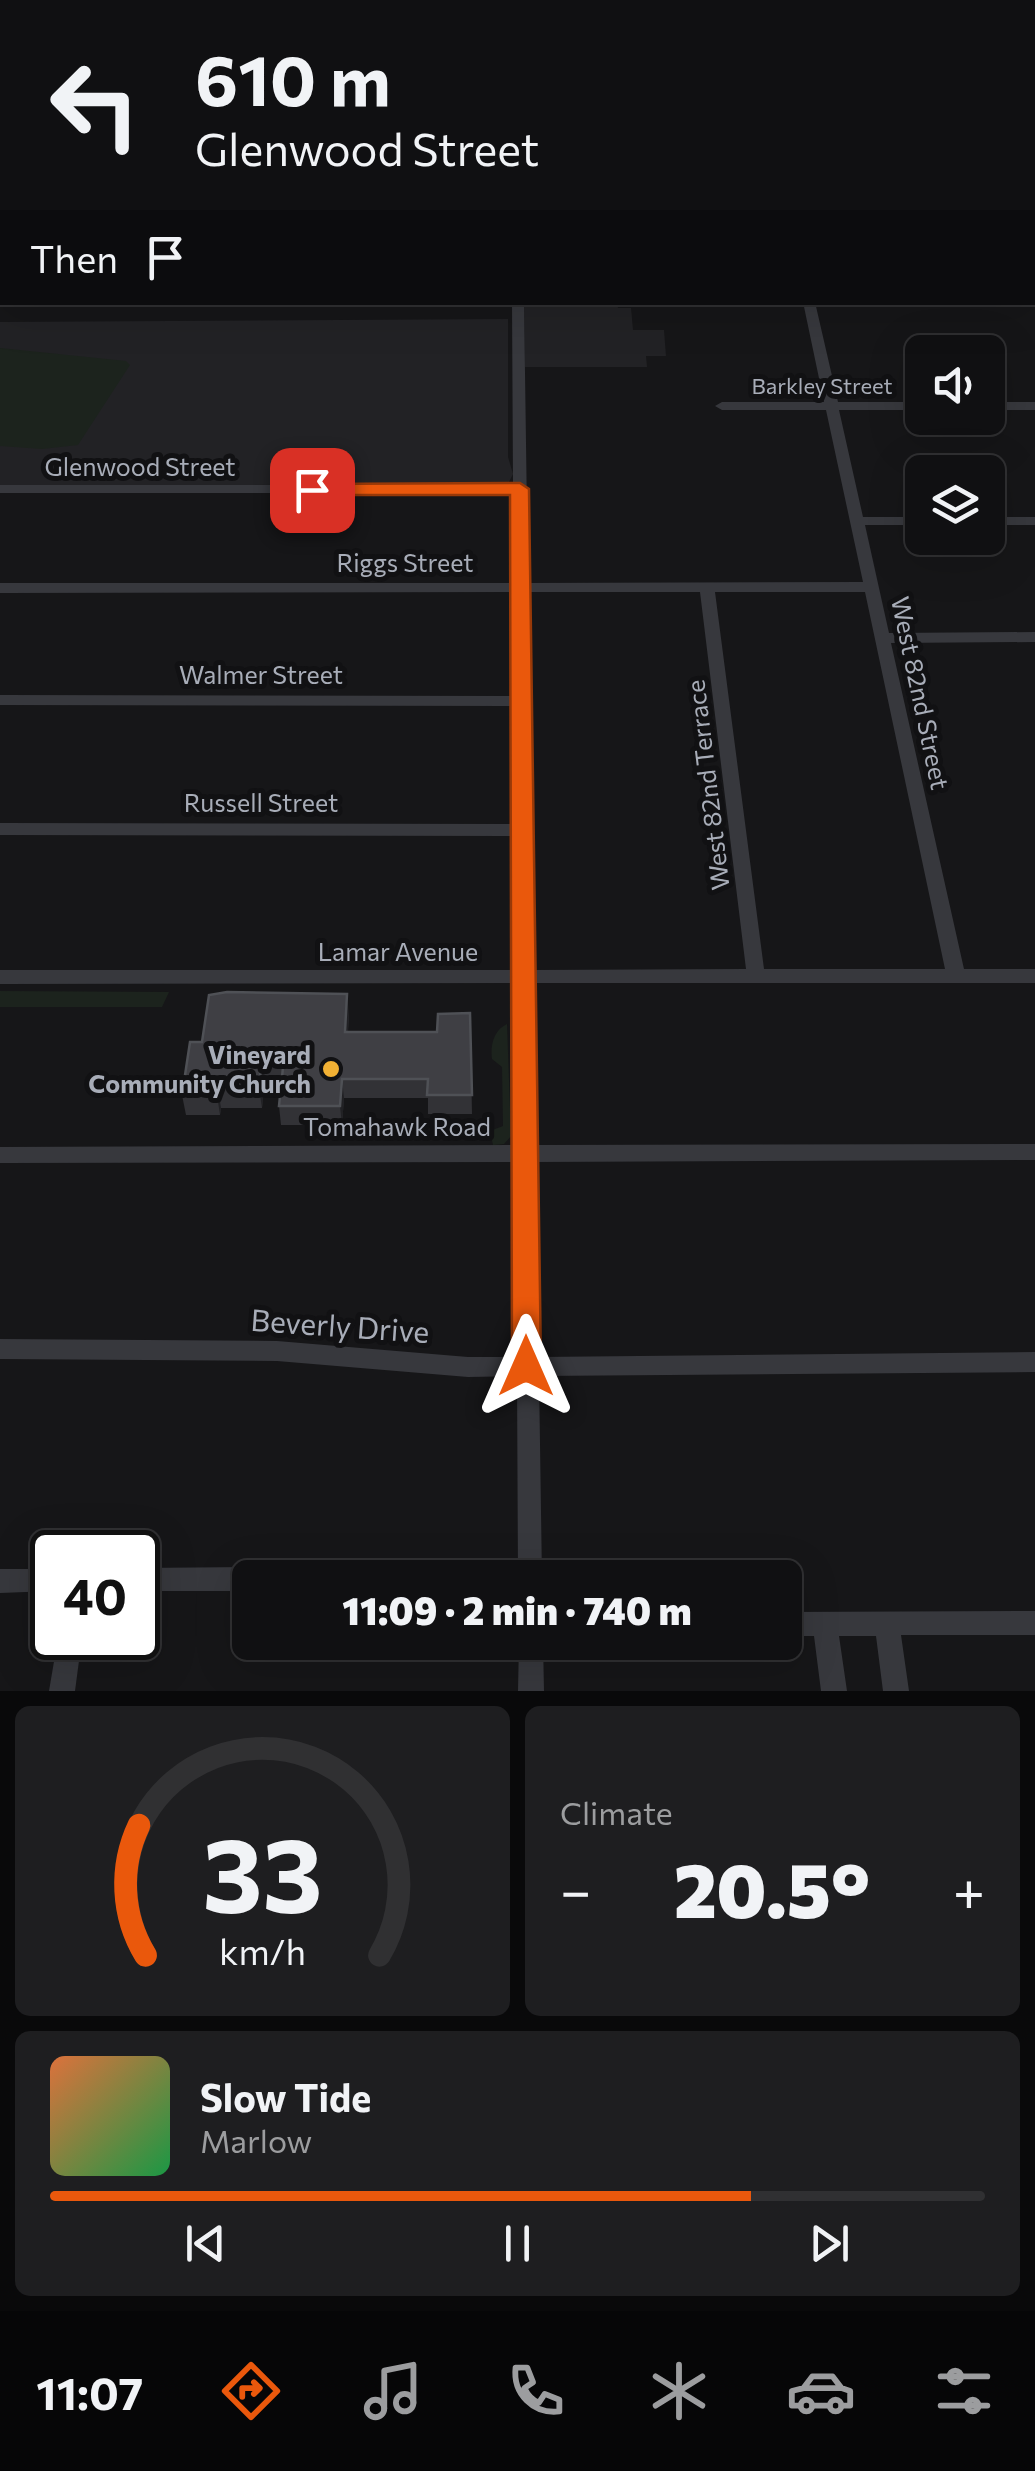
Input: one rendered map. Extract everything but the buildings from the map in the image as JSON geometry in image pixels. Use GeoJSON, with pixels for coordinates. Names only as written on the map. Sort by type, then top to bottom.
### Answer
{"type":"FeatureCollection","features":[{"type":"Feature","properties":{"kind":"street"},"geometry":{"type":"LineString","coordinates":[[518,305],[530,1560]]}},
{"type":"Feature","properties":{"kind":"street","name":"West 82nd Street"},"geometry":{"type":"LineString","coordinates":[[810,305],[956,976]]}},
{"type":"Feature","properties":{"kind":"street","name":"Barkley Street"},"geometry":{"type":"LineString","coordinates":[[722,406],[905,406]]}},
{"type":"Feature","properties":{"kind":"street"},"geometry":{"type":"LineString","coordinates":[[1005,406],[1035,406]]}},
{"type":"Feature","properties":{"kind":"street","name":"Glenwood Street"},"geometry":{"type":"LineString","coordinates":[[0,489],[520,489]]}},
{"type":"Feature","properties":{"kind":"street"},"geometry":{"type":"LineString","coordinates":[[856,521],[905,521]]}},
{"type":"Feature","properties":{"kind":"street"},"geometry":{"type":"LineString","coordinates":[[1005,521],[1035,521]]}},
{"type":"Feature","properties":{"kind":"street","name":"Riggs Street"},"geometry":{"type":"LineString","coordinates":[[0,588],[871,587]]}},
{"type":"Feature","properties":{"kind":"street","name":"West 82nd Terrace"},"geometry":{"type":"LineString","coordinates":[[707,588],[756,978]]}},
{"type":"Feature","properties":{"kind":"street"},"geometry":{"type":"LineString","coordinates":[[882,638],[1035,637]]}},
{"type":"Feature","properties":{"kind":"street","name":"Walmer Street"},"geometry":{"type":"LineString","coordinates":[[0,700],[521,701]]}},
{"type":"Feature","properties":{"kind":"street","name":"Russell Street"},"geometry":{"type":"LineString","coordinates":[[0,828],[522,830]]}},
{"type":"Feature","properties":{"kind":"street","name":"Lamar Avenue"},"geometry":{"type":"LineString","coordinates":[[0,977],[1035,976]]}},
{"type":"Feature","properties":{"kind":"street","name":"Tomahawk Road"},"geometry":{"type":"LineString","coordinates":[[0,1155],[1035,1152]]}},
{"type":"Feature","properties":{"kind":"street","name":"Beverly Drive"},"geometry":{"type":"LineString","coordinates":[[0,1349],[231,1350],[468,1366],[1035,1362]]}},
{"type":"Feature","properties":{"kind":"street"},"geometry":{"type":"LineString","coordinates":[[0,1581],[30,1580]]}},
{"type":"Feature","properties":{"kind":"street"},"geometry":{"type":"LineString","coordinates":[[160,1580],[232,1580]]}},
{"type":"Feature","properties":{"kind":"street"},"geometry":{"type":"LineString","coordinates":[[887,1622],[896,1691]]}},
{"type":"Feature","properties":{"kind":"street"},"geometry":{"type":"LineString","coordinates":[[802,1624],[1035,1623]]}},
{"type":"Feature","properties":{"kind":"street"},"geometry":{"type":"LineString","coordinates":[[824,1624],[834,1691]]}},
{"type":"Feature","properties":{"kind":"street"},"geometry":{"type":"LineString","coordinates":[[62,1691],[67,1660]]}},
{"type":"Feature","properties":{"kind":"street"},"geometry":{"type":"LineString","coordinates":[[530,1660],[531,1691]]}},
{"type":"Feature","properties":{"kind":"shaded area"},"geometry":{"type":"Polygon","coordinates":[[[524,305],[617,305],[631,308],[633,330],[664,330],[666,356],[646,356],[647,367],[525,367],[524,305]]]}},
{"type":"Feature","properties":{"kind":"shaded area"},"geometry":{"type":"Polygon","coordinates":[[[508,319],[508,457],[513,474],[508,484],[0,486],[0,322],[508,319]]]}},
{"type":"Feature","properties":{"kind":"shaded area"},"geometry":{"type":"Polygon","coordinates":[[[0,348],[126,361],[130,365],[78,445],[42,449],[0,446],[0,348]]]}},
{"type":"Feature","properties":{"kind":"shaded area"},"geometry":{"type":"Polygon","coordinates":[[[0,991],[169,992],[162,1007],[0,1007],[0,991]]]}},
{"type":"Feature","properties":{"kind":"shaded area"},"geometry":{"type":"Polygon","coordinates":[[[507,1024],[511,1136],[504,1144],[493,1145],[490,1131],[503,1126],[502,1067],[492,1059],[492,1048],[496,1034],[507,1024]]]}},
{"type":"Feature","properties":{"kind":"place","name":"Vineyard Community Church"},"geometry":{"type":"Point","coordinates":[331,1069]}},
{"type":"Feature","properties":{"kind":"route"},"geometry":{"type":"LineString","coordinates":[[312,490],[520,489],[526,1366]]}}]}
